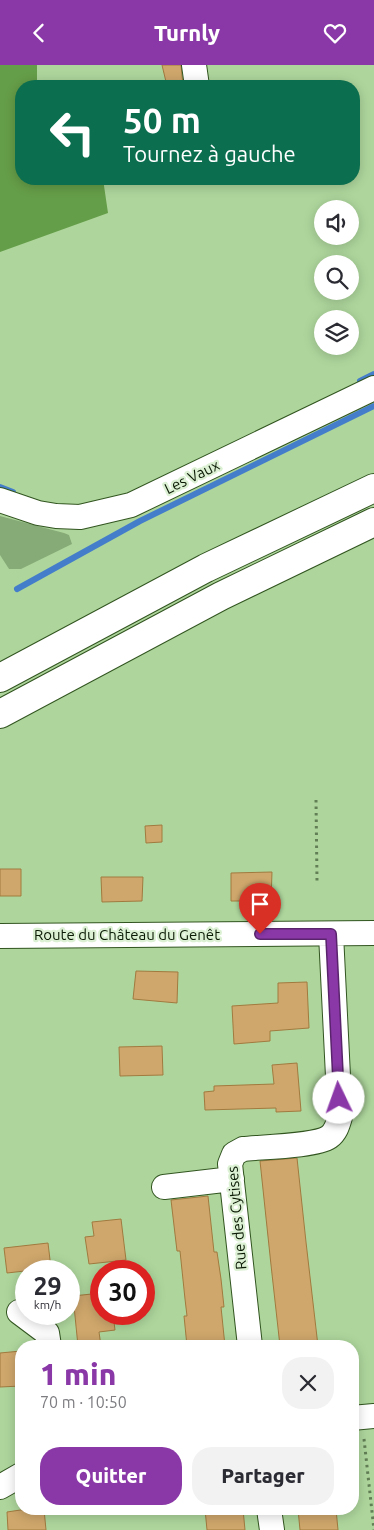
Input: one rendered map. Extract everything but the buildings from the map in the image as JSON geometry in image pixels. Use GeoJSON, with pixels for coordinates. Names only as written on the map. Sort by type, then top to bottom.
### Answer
{"type":"FeatureCollection","features":[{"type":"Feature","properties":{"kind":"highway"},"geometry":{"type":"LineString","coordinates":[[0,678],[206,568],[374,488]]}},
{"type":"Feature","properties":{"kind":"highway"},"geometry":{"type":"LineString","coordinates":[[0,714],[195,609],[374,522]]}},
{"type":"Feature","properties":{"kind":"street"},"geometry":{"type":"LineString","coordinates":[[194,65],[196,80]]}},
{"type":"Feature","properties":{"kind":"street","name":"Les Vaux"},"geometry":{"type":"LineString","coordinates":[[0,500],[38,513],[80,517],[132,505],[374,388]]}},
{"type":"Feature","properties":{"kind":"street","name":"Route du Château du Genêt"},"geometry":{"type":"LineString","coordinates":[[0,936],[374,933]]}},
{"type":"Feature","properties":{"kind":"street","name":"Rue des Cytises"},"geometry":{"type":"LineString","coordinates":[[249,1340],[230,1164],[234,1153],[243,1149],[317,1142],[329,1137],[336,1129],[340,1117],[331,934]]}},
{"type":"Feature","properties":{"kind":"street"},"geometry":{"type":"LineString","coordinates":[[164,1187],[232,1179]]}},
{"type":"Feature","properties":{"kind":"street"},"geometry":{"type":"LineString","coordinates":[[36,1325],[47,1333],[48,1340]]}},
{"type":"Feature","properties":{"kind":"street"},"geometry":{"type":"LineString","coordinates":[[0,1487],[15,1478]]}},
{"type":"Feature","properties":{"kind":"street"},"geometry":{"type":"LineString","coordinates":[[270,1515],[272,1530]]}},
{"type":"Feature","properties":{"kind":"path"},"geometry":{"type":"LineString","coordinates":[[316,800],[317,881]]}},
{"type":"Feature","properties":{"kind":"path"},"geometry":{"type":"LineString","coordinates":[[363,1417],[374,1530]]}},
{"type":"Feature","properties":{"kind":"green space"},"geometry":{"type":"Polygon","coordinates":[[[0,65],[37,65],[37,80],[15,80],[15,185],[104,185],[108,213],[0,252],[0,65]]]}},
{"type":"Feature","properties":{"kind":"green space"},"geometry":{"type":"Polygon","coordinates":[[[0,516],[64,533],[69,535],[72,544],[21,569],[9,569],[0,555],[0,516]]]}},
{"type":"Feature","properties":{"kind":"waterway"},"geometry":{"type":"LineString","coordinates":[[360,381],[374,374]]}},
{"type":"Feature","properties":{"kind":"waterway"},"geometry":{"type":"LineString","coordinates":[[17,589],[140,521],[374,406]]}},
{"type":"Feature","properties":{"kind":"waterway"},"geometry":{"type":"LineString","coordinates":[[0,487],[13,492]]}},
{"type":"Feature","properties":{"kind":"route"},"geometry":{"type":"LineString","coordinates":[[260,934],[331,934],[339,1098]]}}]}
